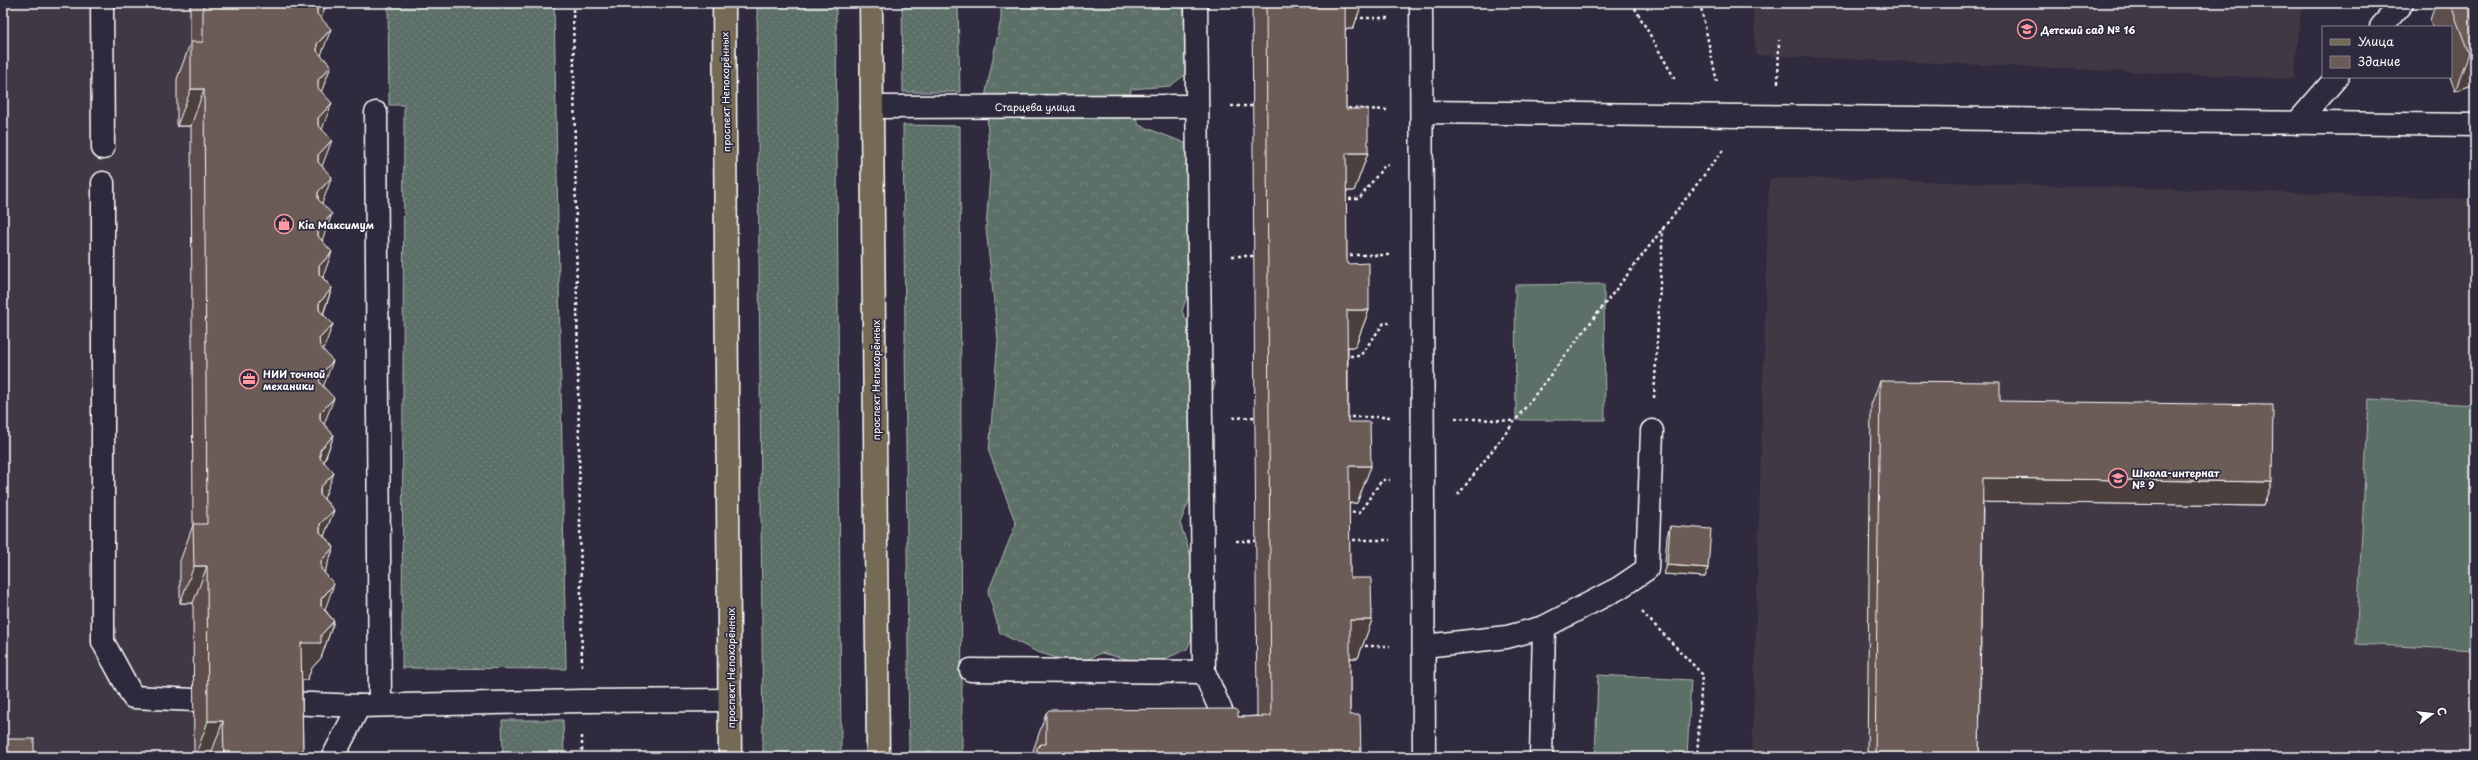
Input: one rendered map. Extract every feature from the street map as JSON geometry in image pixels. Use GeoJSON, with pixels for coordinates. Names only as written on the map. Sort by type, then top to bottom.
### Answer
{"type":"FeatureCollection","features":[{"type":"Feature","properties":{"kind":"main road","name":"проспект Непокорённых"},"geometry":{"type":"LineString","coordinates":[[724,3],[730,757]]}},
{"type":"Feature","properties":{"kind":"main road","name":"проспект Непокорённых"},"geometry":{"type":"LineString","coordinates":[[871,3],[878,757]]}},
{"type":"Feature","properties":{"kind":"street"},"geometry":{"type":"LineString","coordinates":[[102,3],[102,148]]}},
{"type":"Feature","properties":{"kind":"street"},"geometry":{"type":"LineString","coordinates":[[1196,3],[1204,672],[1240,754]]}},
{"type":"Feature","properties":{"kind":"street"},"geometry":{"type":"LineString","coordinates":[[1421,3],[1424,757]]}},
{"type":"Feature","properties":{"kind":"street"},"geometry":{"type":"LineString","coordinates":[[2382,26],[2402,3]]}},
{"type":"Feature","properties":{"kind":"street"},"geometry":{"type":"LineString","coordinates":[[2297,123],[2336,78]]}},
{"type":"Feature","properties":{"kind":"street","name":"Старцева улица"},"geometry":{"type":"LineString","coordinates":[[872,107],[1197,106]]}},
{"type":"Feature","properties":{"kind":"street"},"geometry":{"type":"LineString","coordinates":[[1422,112],[2475,125]]}},
{"type":"Feature","properties":{"kind":"street"},"geometry":{"type":"LineString","coordinates":[[333,757],[369,706],[376,113]]}},
{"type":"Feature","properties":{"kind":"street"},"geometry":{"type":"LineString","coordinates":[[102,183],[103,642],[133,697],[194,700]]}},
{"type":"Feature","properties":{"kind":"street"},"geometry":{"type":"LineString","coordinates":[[1424,646],[1506,637],[1544,627],[1619,588],[1647,569],[1652,431]]}},
{"type":"Feature","properties":{"kind":"street"},"geometry":{"type":"LineString","coordinates":[[1541,757],[1544,627]]}},
{"type":"Feature","properties":{"kind":"street"},"geometry":{"type":"LineString","coordinates":[[971,670],[1204,672]]}},
{"type":"Feature","properties":{"kind":"street"},"geometry":{"type":"LineString","coordinates":[[288,703],[369,706],[582,701],[730,700]]}},
{"type":"Feature","properties":{"kind":"path"},"geometry":{"type":"LineString","coordinates":[[573,3],[582,757]]}},
{"type":"Feature","properties":{"kind":"path"},"geometry":{"type":"LineString","coordinates":[[1632,3],[1694,115]]}},
{"type":"Feature","properties":{"kind":"path"},"geometry":{"type":"LineString","coordinates":[[1700,3],[1725,116]]}},
{"type":"Feature","properties":{"kind":"path"},"geometry":{"type":"LineString","coordinates":[[1777,116],[1779,40]]}},
{"type":"Feature","properties":{"kind":"path"},"geometry":{"type":"LineString","coordinates":[[1340,108],[1422,112]]}},
{"type":"Feature","properties":{"kind":"path"},"geometry":{"type":"LineString","coordinates":[[1457,496],[1749,116]]}},
{"type":"Feature","properties":{"kind":"path"},"geometry":{"type":"LineString","coordinates":[[1339,200],[1359,199],[1385,165],[1422,165]]}},
{"type":"Feature","properties":{"kind":"path"},"geometry":{"type":"LineString","coordinates":[[1652,431],[1663,227]]}},
{"type":"Feature","properties":{"kind":"path"},"geometry":{"type":"LineString","coordinates":[[1340,255],[1422,255]]}},
{"type":"Feature","properties":{"kind":"path"},"geometry":{"type":"LineString","coordinates":[[1340,356],[1360,356],[1384,323],[1422,324]]}},
{"type":"Feature","properties":{"kind":"path"},"geometry":{"type":"LineString","coordinates":[[1342,417],[1423,416],[1514,421]]}},
{"type":"Feature","properties":{"kind":"path"},"geometry":{"type":"LineString","coordinates":[[1343,512],[1359,512],[1382,480],[1423,480]]}},
{"type":"Feature","properties":{"kind":"path"},"geometry":{"type":"LineString","coordinates":[[1342,540],[1423,540]]}},
{"type":"Feature","properties":{"kind":"path"},"geometry":{"type":"LineString","coordinates":[[1619,588],[1702,674],[1697,757]]}},
{"type":"Feature","properties":{"kind":"shaded area"},"geometry":{"type":"Polygon","coordinates":[[[3,3],[307,3],[307,643],[321,658],[307,672],[307,680],[288,680],[289,757],[3,757],[3,3]]]}},
{"type":"Feature","properties":{"kind":"shaded area","name":"Детский сад № 16"},"geometry":{"type":"Polygon","coordinates":[[[1753,3],[2302,3],[2294,79],[1756,55],[1753,3]]]}},
{"type":"Feature","properties":{"kind":"shaded area","name":"Школа-интернат № 9"},"geometry":{"type":"Polygon","coordinates":[[[1825,178],[2475,199],[2475,757],[1752,757],[1769,179],[1825,178]]]}},
{"type":"Feature","properties":{"kind":"green space"},"geometry":{"type":"Polygon","coordinates":[[[388,3],[554,3],[566,669],[402,668],[404,105],[389,105],[388,3]]]}},
{"type":"Feature","properties":{"kind":"green space"},"geometry":{"type":"Polygon","coordinates":[[[757,3],[836,3],[841,757],[763,757],[757,3]]]}},
{"type":"Feature","properties":{"kind":"green space"},"geometry":{"type":"Polygon","coordinates":[[[902,3],[958,3],[960,92],[903,92],[902,3]]]}},
{"type":"Feature","properties":{"kind":"green space"},"geometry":{"type":"Polygon","coordinates":[[[1001,3],[1183,3],[1190,71],[1170,86],[1131,89],[1129,102],[1139,125],[1190,145],[1196,272],[1182,311],[1215,384],[1211,396],[1205,463],[1180,523],[1201,586],[1197,626],[1187,649],[1152,665],[1101,653],[1077,664],[1037,652],[1000,633],[988,592],[1016,524],[989,452],[998,339],[986,228],[990,174],[986,92],[1001,19],[1001,3]]]}},
{"type":"Feature","properties":{"kind":"green space"},"geometry":{"type":"Polygon","coordinates":[[[903,125],[960,126],[962,757],[909,757],[903,125]]]}},
{"type":"Feature","properties":{"kind":"green space"},"geometry":{"type":"Polygon","coordinates":[[[1604,284],[1605,420],[1516,420],[1515,285],[1604,284]]]}},
{"type":"Feature","properties":{"kind":"green space"},"geometry":{"type":"Polygon","coordinates":[[[2369,399],[2475,405],[2475,650],[2356,644],[2369,399]]]}},
{"type":"Feature","properties":{"kind":"green space"},"geometry":{"type":"Polygon","coordinates":[[[1598,675],[1691,680],[1687,757],[1595,757],[1598,675]]]}},
{"type":"Feature","properties":{"kind":"green space"},"geometry":{"type":"Polygon","coordinates":[[[502,720],[563,720],[564,757],[503,757],[502,720]]]}},
{"type":"Feature","properties":{"kind":"building","name":"НИИ точной механики"},"geometry":{"type":"Polygon","coordinates":[[[203,3],[320,3],[317,6],[317,14],[331,29],[317,44],[317,51],[331,66],[318,80],[318,88],[332,103],[318,118],[318,125],[332,140],[318,155],[318,162],[332,177],[318,192],[318,199],[332,214],[318,229],[318,236],[332,252],[319,266],[319,274],[332,288],[319,303],[319,310],[333,324],[319,339],[320,346],[333,361],[319,376],[320,383],[334,398],[320,413],[320,420],[334,435],[320,450],[320,458],[334,473],[320,488],[320,495],[334,510],[320,524],[320,532],[334,547],[321,561],[321,569],[334,584],[321,599],[321,606],[334,621],[321,635],[321,643],[301,643],[303,757],[224,757],[223,721],[208,721],[207,566],[194,566],[193,524],[207,524],[204,89],[191,89],[191,42],[203,42],[203,3]]]}},
{"type":"Feature","properties":{"kind":"building"},"geometry":{"type":"Polygon","coordinates":[[[1266,3],[1345,3],[1346,109],[1368,109],[1368,153],[1346,153],[1347,264],[1369,263],[1369,310],[1347,310],[1348,422],[1370,422],[1371,466],[1349,466],[1350,578],[1371,578],[1372,620],[1350,620],[1350,715],[1360,715],[1361,757],[1037,757],[1037,748],[1041,744],[1046,744],[1046,713],[1049,710],[1235,709],[1238,712],[1238,717],[1271,716],[1266,3]]]}},
{"type":"Feature","properties":{"kind":"building"},"geometry":{"type":"Polygon","coordinates":[[[2450,3],[2475,3],[2475,52],[2469,54],[2450,3]]]}},
{"type":"Feature","properties":{"kind":"building"},"geometry":{"type":"Polygon","coordinates":[[[1880,381],[2000,382],[2000,401],[2273,405],[2272,482],[1983,478],[1979,757],[1875,757],[1880,381]]]}},
{"type":"Feature","properties":{"kind":"building"},"geometry":{"type":"Polygon","coordinates":[[[1670,526],[1711,529],[1708,568],[1667,565],[1670,526]]]}},
{"type":"Feature","properties":{"kind":"building"},"geometry":{"type":"Polygon","coordinates":[[[3,739],[34,739],[34,757],[3,757],[3,739]]]}},
{"type":"Feature","properties":{"kind":"place","name":"Детский сад № 16"},"geometry":{"type":"Point","coordinates":[2027,29]}},
{"type":"Feature","properties":{"kind":"place","name":"Kia Максимум"},"geometry":{"type":"Point","coordinates":[284,224]}},
{"type":"Feature","properties":{"kind":"place","name":"НИИ точной механики"},"geometry":{"type":"Point","coordinates":[249,379]}},
{"type":"Feature","properties":{"kind":"place","name":"Школа-интернат № 9"},"geometry":{"type":"Point","coordinates":[2118,478]}}]}
